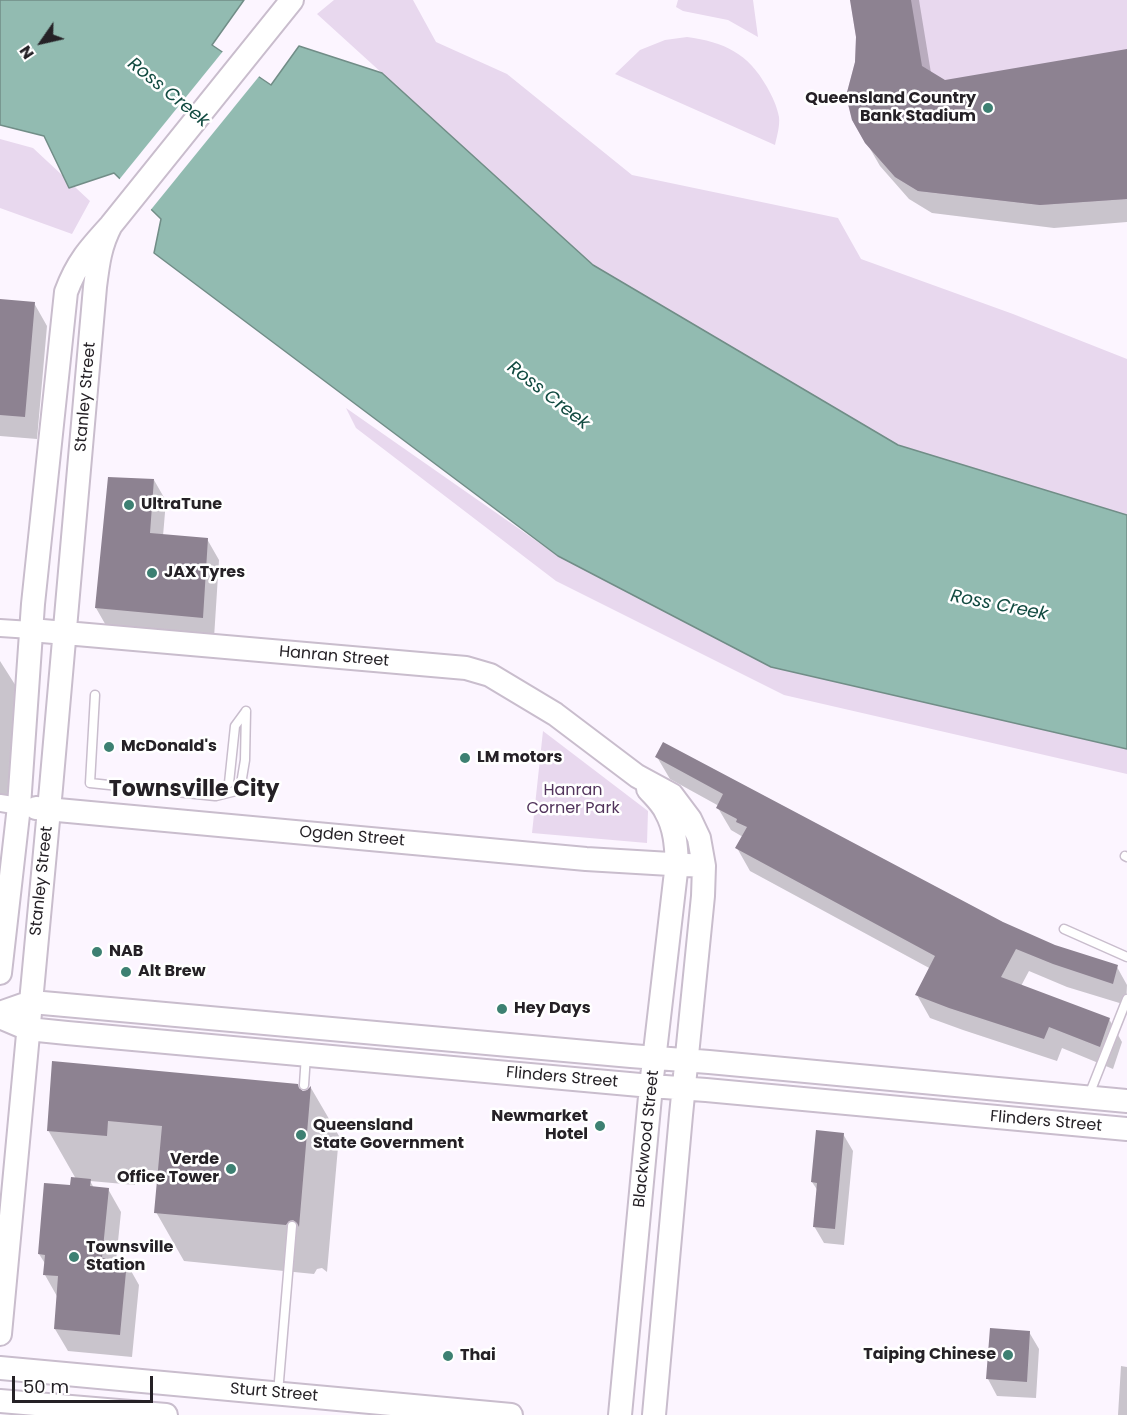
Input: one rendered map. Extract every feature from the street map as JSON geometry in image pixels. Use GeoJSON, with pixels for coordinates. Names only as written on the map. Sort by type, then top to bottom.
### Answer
{"type":"FeatureCollection","features":[{"type":"Feature","properties":{"kind":"main road"},"geometry":{"type":"LineString","coordinates":[[111,225],[292,0]]}},
{"type":"Feature","properties":{"kind":"main road","name":"Stanley Street"},"geometry":{"type":"LineString","coordinates":[[0,973],[9,804],[31,630],[66,292],[80,261],[111,225]]}},
{"type":"Feature","properties":{"kind":"main road","name":"Stanley Street"},"geometry":{"type":"LineString","coordinates":[[0,1334],[93,312],[100,252],[111,225]]}},
{"type":"Feature","properties":{"kind":"main road"},"geometry":{"type":"LineString","coordinates":[[64,307],[78,296],[84,298],[93,312]]}},
{"type":"Feature","properties":{"kind":"main road","name":"Hanran Street"},"geometry":{"type":"LineString","coordinates":[[31,630],[466,668],[490,675],[555,714],[637,776],[672,795],[690,819],[699,837],[704,866]]}},
{"type":"Feature","properties":{"kind":"main road","name":"Hanran Street"},"geometry":{"type":"LineString","coordinates":[[637,776],[665,810],[676,839],[677,863]]}},
{"type":"Feature","properties":{"kind":"main road","name":"Ogden Street"},"geometry":{"type":"LineString","coordinates":[[9,804],[49,810],[586,859],[704,866]]}},
{"type":"Feature","properties":{"kind":"main road","name":"Blackwood Street"},"geometry":{"type":"LineString","coordinates":[[620,1415],[651,1086],[677,863]]}},
{"type":"Feature","properties":{"kind":"main road","name":"Blackwood Street"},"geometry":{"type":"LineString","coordinates":[[654,1415],[704,896],[704,866]]}},
{"type":"Feature","properties":{"kind":"main road","name":"Flinders Street"},"geometry":{"type":"LineString","coordinates":[[0,1015],[31,1002],[1127,1101]]}},
{"type":"Feature","properties":{"kind":"main road","name":"Flinders Street"},"geometry":{"type":"LineString","coordinates":[[0,1015],[28,1029],[1127,1129]]}},
{"type":"Feature","properties":{"kind":"main road","name":"Sturt Street"},"geometry":{"type":"LineString","coordinates":[[0,1368],[511,1415]]}},
{"type":"Feature","properties":{"kind":"main road"},"geometry":{"type":"LineString","coordinates":[[0,1401],[166,1415]]}},
{"type":"Feature","properties":{"kind":"street","name":"Hanran Street"},"geometry":{"type":"LineString","coordinates":[[0,628],[31,630]]}},
{"type":"Feature","properties":{"kind":"lane"},"geometry":{"type":"LineString","coordinates":[[95,695],[90,783],[215,796],[240,790],[245,760],[246,711],[235,726],[229,783],[215,796]]}},
{"type":"Feature","properties":{"kind":"lane"},"geometry":{"type":"LineString","coordinates":[[1064,929],[1127,957]]}},
{"type":"Feature","properties":{"kind":"lane"},"geometry":{"type":"LineString","coordinates":[[1087,1098],[1127,999]]}},
{"type":"Feature","properties":{"kind":"lane"},"geometry":{"type":"LineString","coordinates":[[304,1085],[307,1055]]}},
{"type":"Feature","properties":{"kind":"lane"},"geometry":{"type":"LineString","coordinates":[[278,1393],[292,1226]]}},
{"type":"Feature","properties":{"kind":"green space"},"geometry":{"type":"Polygon","coordinates":[[[334,0],[413,0],[436,42],[507,74],[632,175],[838,218],[861,259],[1013,314],[1127,359],[1127,515],[898,445],[593,265],[317,14],[334,0]]]}},
{"type":"Feature","properties":{"kind":"green space"},"geometry":{"type":"Polygon","coordinates":[[[678,0],[753,0],[758,37],[728,20],[683,11],[676,7],[678,0]]]}},
{"type":"Feature","properties":{"kind":"green space","name":"Queensland Country Bank Stadium"},"geometry":{"type":"Polygon","coordinates":[[[850,0],[1127,0],[1127,199],[1040,205],[918,191],[895,177],[865,143],[852,120],[846,96],[855,62],[856,37],[850,0]]]}},
{"type":"Feature","properties":{"kind":"green space"},"geometry":{"type":"Polygon","coordinates":[[[687,37],[712,42],[734,51],[760,75],[779,117],[775,145],[615,74],[640,50],[665,40],[687,37]]]}},
{"type":"Feature","properties":{"kind":"green space"},"geometry":{"type":"Polygon","coordinates":[[[0,139],[33,148],[90,201],[72,234],[0,208],[0,139]]]}},
{"type":"Feature","properties":{"kind":"green space"},"geometry":{"type":"Polygon","coordinates":[[[346,408],[558,556],[771,667],[1127,749],[1127,774],[784,695],[556,581],[356,428],[346,408]]]}},
{"type":"Feature","properties":{"kind":"green space","name":"Hanran Corner Park"},"geometry":{"type":"Polygon","coordinates":[[[543,731],[648,811],[647,843],[532,833],[543,731]]]}},
{"type":"Feature","properties":{"kind":"water","name":"Ross Creek"},"geometry":{"type":"Polygon","coordinates":[[[0,0],[244,0],[212,45],[271,85],[299,46],[382,73],[593,265],[898,445],[1127,515],[1127,749],[771,667],[558,556],[154,253],[161,219],[114,173],[69,188],[44,136],[0,125],[0,0]]]}},
{"type":"Feature","properties":{"kind":"pier"},"geometry":{"type":"Polygon","coordinates":[[[224,50],[261,74],[149,212],[118,181],[224,50]]]}},
{"type":"Feature","properties":{"kind":"building","name":"Queensland Country Bank Stadium"},"geometry":{"type":"Polygon","coordinates":[[[850,0],[911,0],[922,66],[945,80],[1127,49],[1127,199],[1040,205],[918,191],[895,177],[865,143],[852,120],[846,96],[855,62],[856,37],[850,0]]]}},
{"type":"Feature","properties":{"kind":"building"},"geometry":{"type":"Polygon","coordinates":[[[0,299],[35,302],[25,417],[0,415],[0,299]]]}},
{"type":"Feature","properties":{"kind":"building","name":"JAX Tyres"},"geometry":{"type":"Polygon","coordinates":[[[108,477],[154,479],[150,533],[208,538],[203,618],[95,608],[108,477]]]}},
{"type":"Feature","properties":{"kind":"building"},"geometry":{"type":"Polygon","coordinates":[[[663,742],[1003,922],[1055,945],[1118,965],[1113,984],[1016,949],[1001,977],[1110,1018],[1100,1047],[1049,1027],[1044,1039],[915,995],[935,956],[735,848],[747,827],[716,808],[723,794],[655,757],[663,742]]]}},
{"type":"Feature","properties":{"kind":"building","name":"Verde Office Tower"},"geometry":{"type":"Polygon","coordinates":[[[52,1061],[298,1084],[303,1091],[311,1086],[299,1227],[293,1220],[286,1225],[154,1213],[162,1126],[108,1121],[107,1136],[47,1131],[52,1061]]]}},
{"type":"Feature","properties":{"kind":"building"},"geometry":{"type":"Polygon","coordinates":[[[816,1130],[844,1133],[835,1229],[813,1227],[817,1183],[811,1182],[816,1130]]]}},
{"type":"Feature","properties":{"kind":"building","name":"Townsville Station"},"geometry":{"type":"Polygon","coordinates":[[[71,1177],[91,1179],[90,1186],[109,1188],[102,1258],[127,1261],[120,1335],[54,1329],[58,1276],[43,1275],[45,1255],[38,1254],[44,1183],[70,1185],[71,1177]]]}},
{"type":"Feature","properties":{"kind":"building","name":"Taiping Chinese"},"geometry":{"type":"Polygon","coordinates":[[[990,1328],[1030,1331],[1027,1382],[986,1379],[990,1328]]]}},
{"type":"Feature","properties":{"kind":"place","name":"Queensland Country Bank Stadium"},"geometry":{"type":"Point","coordinates":[988,108]}},
{"type":"Feature","properties":{"kind":"place","name":"UltraTune"},"geometry":{"type":"Point","coordinates":[129,505]}},
{"type":"Feature","properties":{"kind":"place","name":"JAX Tyres"},"geometry":{"type":"Point","coordinates":[152,573]}},
{"type":"Feature","properties":{"kind":"place","name":"McDonald's"},"geometry":{"type":"Point","coordinates":[109,747]}},
{"type":"Feature","properties":{"kind":"place","name":"LM motors"},"geometry":{"type":"Point","coordinates":[465,758]}},
{"type":"Feature","properties":{"kind":"place","name":"NAB"},"geometry":{"type":"Point","coordinates":[97,952]}},
{"type":"Feature","properties":{"kind":"place","name":"Alt Brew"},"geometry":{"type":"Point","coordinates":[126,972]}},
{"type":"Feature","properties":{"kind":"place","name":"Hey Days"},"geometry":{"type":"Point","coordinates":[502,1009]}},
{"type":"Feature","properties":{"kind":"place","name":"Newmarket Hotel"},"geometry":{"type":"Point","coordinates":[600,1126]}},
{"type":"Feature","properties":{"kind":"place","name":"Queensland State Government"},"geometry":{"type":"Point","coordinates":[301,1135]}},
{"type":"Feature","properties":{"kind":"place","name":"Verde Office Tower"},"geometry":{"type":"Point","coordinates":[231,1169]}},
{"type":"Feature","properties":{"kind":"place","name":"Townsville Station"},"geometry":{"type":"Point","coordinates":[74,1257]}},
{"type":"Feature","properties":{"kind":"place","name":"Taiping Chinese"},"geometry":{"type":"Point","coordinates":[1008,1355]}},
{"type":"Feature","properties":{"kind":"place","name":"Thai"},"geometry":{"type":"Point","coordinates":[448,1356]}},
{"type":"Feature","properties":{"kind":"district","name":"Townsville City"},"geometry":{"type":"Point","coordinates":[194,790]}}]}
